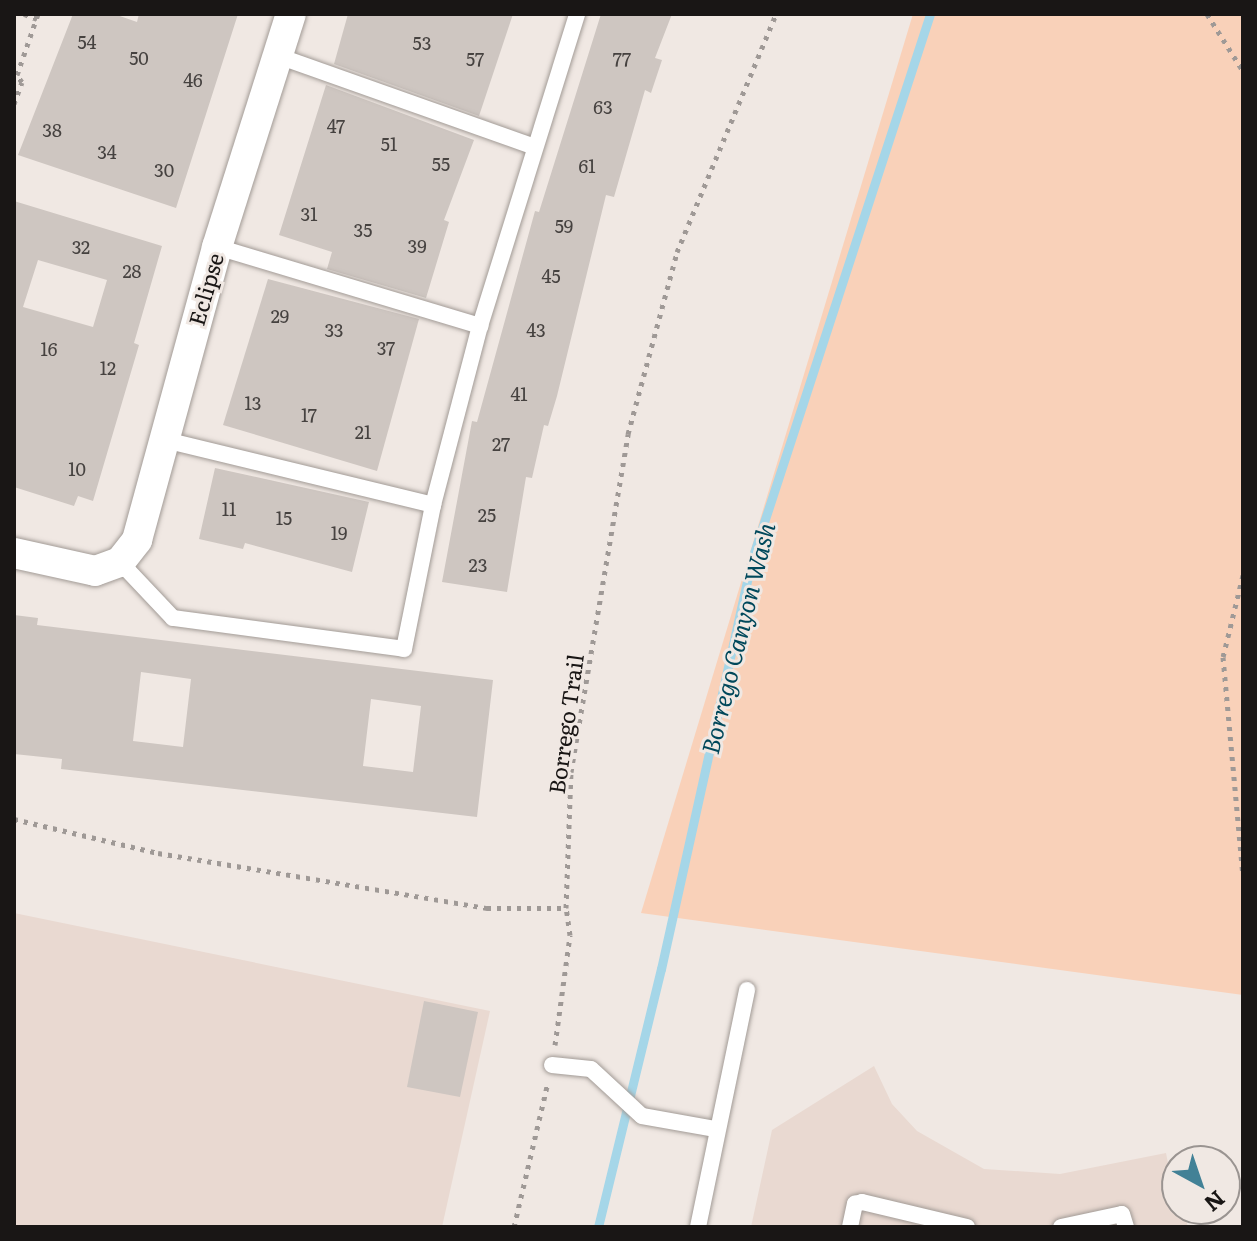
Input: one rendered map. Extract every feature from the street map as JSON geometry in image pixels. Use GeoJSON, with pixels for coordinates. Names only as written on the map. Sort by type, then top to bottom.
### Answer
{"type":"FeatureCollection","features":[{"type":"Feature","properties":{"kind":"street","name":"Eclipse"},"geometry":{"type":"LineString","coordinates":[[120,562],[137,540],[161,439],[217,247],[291,14]]}},
{"type":"Feature","properties":{"kind":"street"},"geometry":{"type":"LineString","coordinates":[[14,553],[95,571],[120,562]]}},
{"type":"Feature","properties":{"kind":"lane"},"geometry":{"type":"LineString","coordinates":[[120,562],[173,618],[404,649],[433,505],[480,326],[532,146],[577,14]]}},
{"type":"Feature","properties":{"kind":"lane"},"geometry":{"type":"LineString","coordinates":[[278,56],[532,146]]}},
{"type":"Feature","properties":{"kind":"lane"},"geometry":{"type":"LineString","coordinates":[[217,247],[480,326]]}},
{"type":"Feature","properties":{"kind":"lane"},"geometry":{"type":"LineString","coordinates":[[161,439],[433,505]]}},
{"type":"Feature","properties":{"kind":"lane"},"geometry":{"type":"LineString","coordinates":[[698,1227],[747,990]]}},
{"type":"Feature","properties":{"kind":"lane"},"geometry":{"type":"LineString","coordinates":[[552,1065],[591,1069],[642,1116],[716,1129]]}},
{"type":"Feature","properties":{"kind":"lane"},"geometry":{"type":"LineString","coordinates":[[850,1227],[855,1204],[862,1202],[967,1227]]}},
{"type":"Feature","properties":{"kind":"lane"},"geometry":{"type":"LineString","coordinates":[[1061,1227],[1122,1214],[1126,1227]]}},
{"type":"Feature","properties":{"kind":"path"},"geometry":{"type":"LineString","coordinates":[[14,104],[22,82],[17,75],[38,16],[24,14]]}},
{"type":"Feature","properties":{"kind":"path","name":"Borrego Trail"},"geometry":{"type":"LineString","coordinates":[[14,819],[158,853],[487,908],[566,908],[571,772],[628,434],[677,252],[776,14]]}},
{"type":"Feature","properties":{"kind":"path"},"geometry":{"type":"LineString","coordinates":[[1207,14],[1243,71]]}},
{"type":"Feature","properties":{"kind":"path"},"geometry":{"type":"LineString","coordinates":[[1243,575],[1223,657],[1243,876]]}},
{"type":"Feature","properties":{"kind":"shaded area"},"geometry":{"type":"Polygon","coordinates":[[[913,14],[1243,14],[1243,995],[641,913],[913,14]]]}},
{"type":"Feature","properties":{"kind":"shaded area"},"geometry":{"type":"Polygon","coordinates":[[[14,913],[490,1011],[442,1227],[14,1227],[14,913]]]}},
{"type":"Feature","properties":{"kind":"shaded area"},"geometry":{"type":"Polygon","coordinates":[[[874,1066],[892,1104],[917,1131],[984,1169],[1060,1174],[1161,1154],[1161,1225],[1188,1227],[751,1227],[772,1130],[874,1066]]]}},
{"type":"Feature","properties":{"kind":"building"},"geometry":{"type":"Polygon","coordinates":[[[73,14],[114,14],[137,22],[139,14],[238,14],[176,208],[18,155],[73,14]]]}},
{"type":"Feature","properties":{"kind":"building"},"geometry":{"type":"Polygon","coordinates":[[[348,14],[513,14],[479,116],[334,64],[348,14]]]}},
{"type":"Feature","properties":{"kind":"building"},"geometry":{"type":"Polygon","coordinates":[[[601,14],[672,14],[655,58],[662,60],[651,93],[645,90],[614,197],[606,195],[557,396],[548,426],[544,425],[532,478],[526,477],[507,592],[442,582],[472,421],[477,422],[535,211],[539,212],[601,14]]]}},
{"type":"Feature","properties":{"kind":"building"},"geometry":{"type":"Polygon","coordinates":[[[326,85],[474,140],[444,220],[449,222],[426,298],[327,269],[332,252],[279,235],[326,85]]]}},
{"type":"Feature","properties":{"kind":"building"},"geometry":{"type":"Polygon","coordinates":[[[14,201],[162,246],[134,343],[139,345],[93,501],[78,496],[74,506],[14,487],[14,201]],[[38,260],[23,307],[93,327],[107,280],[38,260]]]}},
{"type":"Feature","properties":{"kind":"building"},"geometry":{"type":"Polygon","coordinates":[[[268,279],[419,319],[377,471],[223,425],[268,279]]]}},
{"type":"Feature","properties":{"kind":"building"},"geometry":{"type":"Polygon","coordinates":[[[215,468],[369,502],[352,572],[245,543],[243,549],[199,539],[215,468]]]}},
{"type":"Feature","properties":{"kind":"building"},"geometry":{"type":"Polygon","coordinates":[[[14,615],[38,618],[37,625],[493,680],[477,817],[61,769],[62,759],[14,754],[14,615]],[[141,672],[133,741],[183,747],[191,679],[141,672]],[[371,699],[363,766],[413,772],[421,706],[371,699]]]}},
{"type":"Feature","properties":{"kind":"building"},"geometry":{"type":"Polygon","coordinates":[[[424,1001],[478,1012],[460,1097],[407,1087],[424,1001]]]}},
{"type":"Feature","properties":{"kind":"waterway","name":"Borrego Canyon Wash"},"geometry":{"type":"LineString","coordinates":[[598,1227],[661,969],[752,559],[930,14]]}}]}
